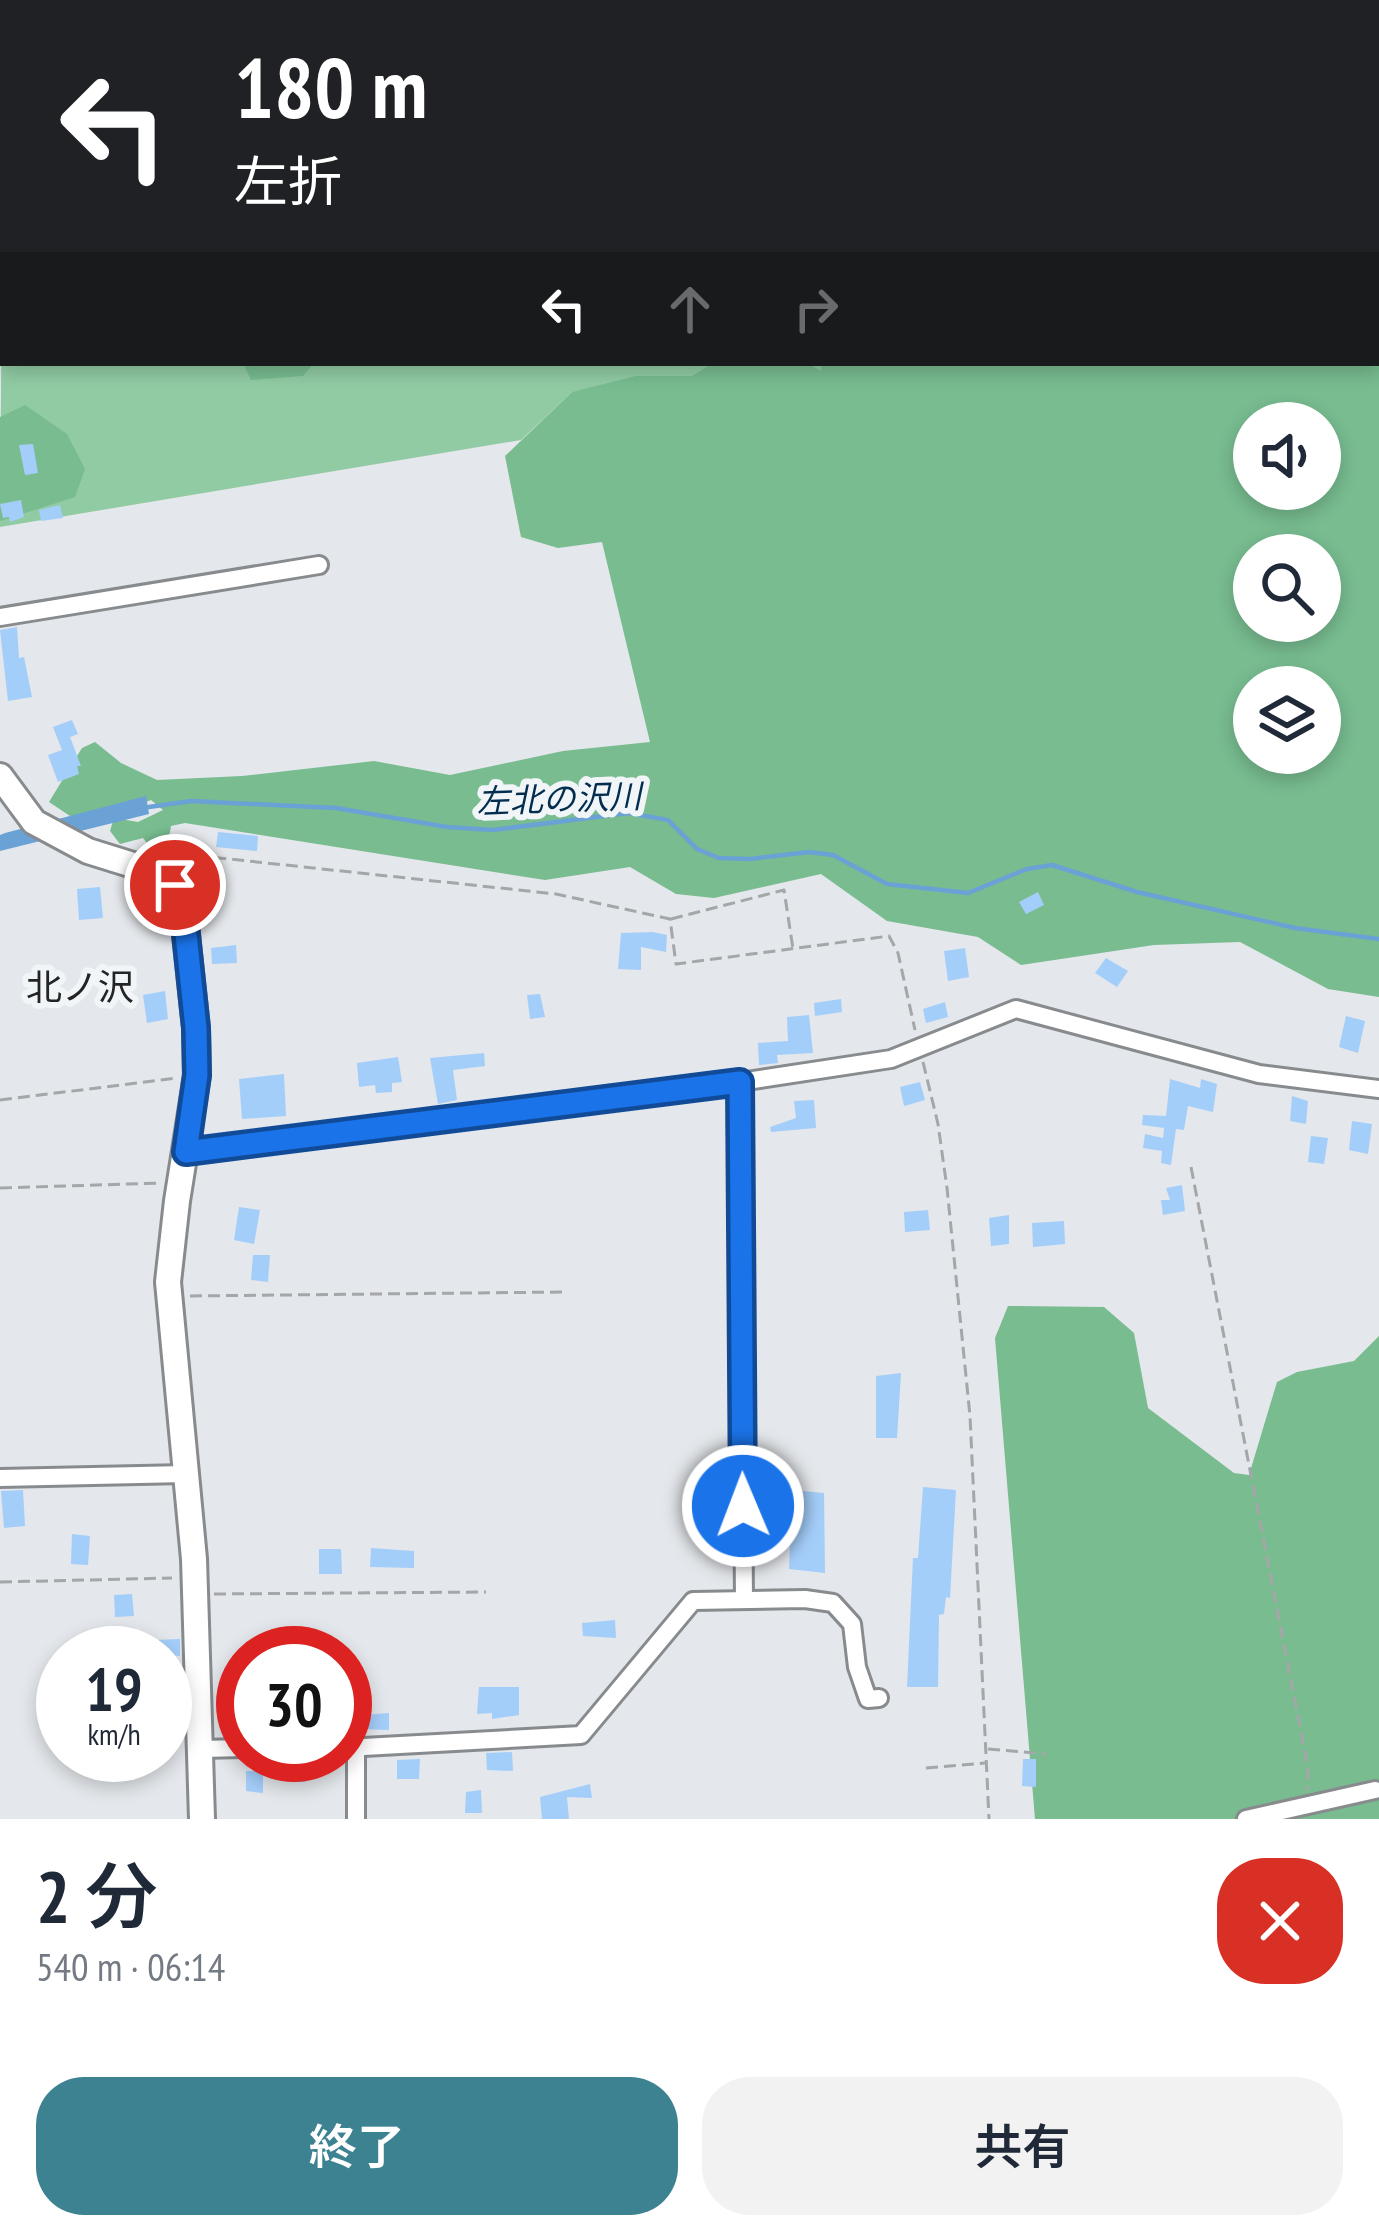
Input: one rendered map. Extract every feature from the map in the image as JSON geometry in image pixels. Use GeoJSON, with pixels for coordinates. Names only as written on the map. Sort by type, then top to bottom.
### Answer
{"type":"FeatureCollection","features":[{"type":"Feature","properties":{"kind":"street"},"geometry":{"type":"LineString","coordinates":[[0,617],[320,565]]}},
{"type":"Feature","properties":{"kind":"street"},"geometry":{"type":"LineString","coordinates":[[0,776],[8,793],[38,824],[88,851],[165,875],[182,897],[197,1075],[179,1182],[170,1296],[194,1586],[202,1819]]}},
{"type":"Feature","properties":{"kind":"street"},"geometry":{"type":"LineString","coordinates":[[186,1152],[891,1059],[1016,1009],[1259,1074],[1379,1089]]}},
{"type":"Feature","properties":{"kind":"street"},"geometry":{"type":"LineString","coordinates":[[740,1082],[744,1600]]}},
{"type":"Feature","properties":{"kind":"street"},"geometry":{"type":"LineString","coordinates":[[0,1478],[186,1474]]}},
{"type":"Feature","properties":{"kind":"street"},"geometry":{"type":"LineString","coordinates":[[372,1747],[581,1735],[693,1601],[833,1603],[852,1624],[857,1667],[868,1699],[879,1698]]}},
{"type":"Feature","properties":{"kind":"street"},"geometry":{"type":"LineString","coordinates":[[201,1749],[216,1749]]}},
{"type":"Feature","properties":{"kind":"street"},"geometry":{"type":"LineString","coordinates":[[353,1782],[356,1819]]}},
{"type":"Feature","properties":{"kind":"street"},"geometry":{"type":"LineString","coordinates":[[1246,1819],[1308,1812],[1376,1790]]}},
{"type":"Feature","properties":{"kind":"path"},"geometry":{"type":"LineString","coordinates":[[165,875],[193,855],[556,894],[670,919],[784,890],[793,949]]}},
{"type":"Feature","properties":{"kind":"path"},"geometry":{"type":"LineString","coordinates":[[670,919],[676,964],[889,936],[898,953],[938,1124],[970,1416],[989,1819]]}},
{"type":"Feature","properties":{"kind":"path"},"geometry":{"type":"LineString","coordinates":[[0,1100],[197,1075]]}},
{"type":"Feature","properties":{"kind":"path"},"geometry":{"type":"LineString","coordinates":[[1191,1167],[1300,1723],[1308,1768],[1308,1812]]}},
{"type":"Feature","properties":{"kind":"path"},"geometry":{"type":"LineString","coordinates":[[0,1188],[179,1182]]}},
{"type":"Feature","properties":{"kind":"path"},"geometry":{"type":"LineString","coordinates":[[170,1296],[562,1292]]}},
{"type":"Feature","properties":{"kind":"path"},"geometry":{"type":"LineString","coordinates":[[0,1582],[486,1592]]}},
{"type":"Feature","properties":{"kind":"path"},"geometry":{"type":"LineString","coordinates":[[987,1749],[1046,1754]]}},
{"type":"Feature","properties":{"kind":"path"},"geometry":{"type":"LineString","coordinates":[[926,1768],[987,1763]]}},
{"type":"Feature","properties":{"kind":"green space"},"geometry":{"type":"Polygon","coordinates":[[[1,366],[821,366],[822,372],[572,392],[521,440],[0,527],[1,366]]]}},
{"type":"Feature","properties":{"kind":"green space"},"geometry":{"type":"Polygon","coordinates":[[[244,366],[311,366],[303,376],[251,380],[244,366]]]}},
{"type":"Feature","properties":{"kind":"green space"},"geometry":{"type":"Polygon","coordinates":[[[708,366],[812,366],[821,371],[821,366],[1379,366],[1379,997],[1328,989],[1240,942],[1154,945],[1021,965],[978,937],[887,921],[821,874],[714,898],[676,894],[630,867],[545,880],[185,823],[171,826],[161,851],[143,838],[120,844],[110,831],[114,818],[138,822],[163,810],[151,800],[85,826],[49,802],[82,748],[95,742],[121,763],[157,780],[374,761],[450,775],[563,751],[650,742],[602,542],[558,548],[521,537],[505,456],[572,392],[636,376],[692,376],[708,366]]]}},
{"type":"Feature","properties":{"kind":"green space"},"geometry":{"type":"Polygon","coordinates":[[[25,405],[67,434],[85,469],[75,497],[0,521],[0,417],[25,405]]]}},
{"type":"Feature","properties":{"kind":"green space"},"geometry":{"type":"Polygon","coordinates":[[[1008,1306],[1104,1307],[1134,1333],[1148,1408],[1234,1473],[1249,1475],[1277,1382],[1297,1372],[1354,1361],[1379,1336],[1379,1819],[1035,1819],[995,1338],[1008,1306]]]}},
{"type":"Feature","properties":{"kind":"water"},"geometry":{"type":"Polygon","coordinates":[[[146,796],[149,814],[0,851],[0,835],[5,833],[146,796]]]}},
{"type":"Feature","properties":{"kind":"building"},"geometry":{"type":"Polygon","coordinates":[[[33,444],[38,473],[25,475],[19,445],[33,444]]]}},
{"type":"Feature","properties":{"kind":"building"},"geometry":{"type":"Polygon","coordinates":[[[21,500],[24,517],[10,522],[9,517],[3,518],[0,504],[21,500]]]}},
{"type":"Feature","properties":{"kind":"building"},"geometry":{"type":"Polygon","coordinates":[[[60,505],[63,518],[41,521],[39,510],[60,505]]]}},
{"type":"Feature","properties":{"kind":"building"},"geometry":{"type":"Polygon","coordinates":[[[17,627],[19,658],[24,657],[32,697],[8,701],[0,630],[17,627]]]}},
{"type":"Feature","properties":{"kind":"building"},"geometry":{"type":"Polygon","coordinates":[[[72,720],[78,734],[70,737],[81,766],[77,766],[79,774],[58,782],[48,755],[62,750],[53,727],[72,720]]]}},
{"type":"Feature","properties":{"kind":"building"},"geometry":{"type":"Polygon","coordinates":[[[218,832],[258,836],[257,851],[216,847],[218,832]]]}},
{"type":"Feature","properties":{"kind":"building"},"geometry":{"type":"Polygon","coordinates":[[[100,887],[103,918],[79,920],[77,889],[100,887]]]}},
{"type":"Feature","properties":{"kind":"building"},"geometry":{"type":"Polygon","coordinates":[[[1038,892],[1044,905],[1026,914],[1019,902],[1038,892]]]}},
{"type":"Feature","properties":{"kind":"building"},"geometry":{"type":"Polygon","coordinates":[[[621,933],[667,935],[666,952],[641,947],[641,970],[618,969],[621,933]]]}},
{"type":"Feature","properties":{"kind":"building"},"geometry":{"type":"Polygon","coordinates":[[[236,945],[237,963],[212,964],[211,948],[236,945]]]}},
{"type":"Feature","properties":{"kind":"building"},"geometry":{"type":"Polygon","coordinates":[[[965,948],[969,977],[948,981],[944,951],[965,948]]]}},
{"type":"Feature","properties":{"kind":"building"},"geometry":{"type":"Polygon","coordinates":[[[1106,958],[1128,971],[1117,987],[1095,973],[1106,958]]]}},
{"type":"Feature","properties":{"kind":"building"},"geometry":{"type":"Polygon","coordinates":[[[165,991],[168,1019],[147,1023],[143,995],[165,991]]]}},
{"type":"Feature","properties":{"kind":"building"},"geometry":{"type":"Polygon","coordinates":[[[540,994],[545,1017],[530,1019],[527,995],[540,994]]]}},
{"type":"Feature","properties":{"kind":"building"},"geometry":{"type":"Polygon","coordinates":[[[841,999],[842,1012],[815,1016],[814,1003],[841,999]]]}},
{"type":"Feature","properties":{"kind":"building"},"geometry":{"type":"Polygon","coordinates":[[[945,1002],[948,1017],[926,1023],[923,1009],[945,1002]]]}},
{"type":"Feature","properties":{"kind":"building"},"geometry":{"type":"Polygon","coordinates":[[[809,1015],[813,1053],[777,1055],[778,1063],[759,1065],[758,1043],[788,1041],[787,1017],[809,1015]]]}},
{"type":"Feature","properties":{"kind":"building"},"geometry":{"type":"Polygon","coordinates":[[[1346,1016],[1365,1021],[1358,1053],[1339,1047],[1346,1016]]]}},
{"type":"Feature","properties":{"kind":"building"},"geometry":{"type":"Polygon","coordinates":[[[484,1053],[485,1066],[453,1070],[457,1100],[438,1104],[430,1058],[484,1053]]]}},
{"type":"Feature","properties":{"kind":"building"},"geometry":{"type":"Polygon","coordinates":[[[398,1057],[402,1082],[392,1083],[392,1092],[376,1093],[375,1085],[359,1087],[357,1063],[398,1057]]]}},
{"type":"Feature","properties":{"kind":"building"},"geometry":{"type":"Polygon","coordinates":[[[284,1074],[286,1116],[242,1119],[239,1079],[284,1074]]]}},
{"type":"Feature","properties":{"kind":"building"},"geometry":{"type":"Polygon","coordinates":[[[1170,1079],[1200,1088],[1201,1079],[1217,1084],[1213,1112],[1188,1106],[1184,1130],[1176,1129],[1171,1165],[1161,1163],[1162,1151],[1143,1148],[1145,1134],[1163,1138],[1164,1128],[1142,1125],[1143,1115],[1166,1116],[1170,1079]]]}},
{"type":"Feature","properties":{"kind":"building"},"geometry":{"type":"Polygon","coordinates":[[[920,1082],[925,1100],[904,1106],[900,1087],[920,1082]]]}},
{"type":"Feature","properties":{"kind":"building"},"geometry":{"type":"Polygon","coordinates":[[[1292,1096],[1308,1101],[1306,1124],[1290,1121],[1292,1096]]]}},
{"type":"Feature","properties":{"kind":"building"},"geometry":{"type":"Polygon","coordinates":[[[814,1100],[816,1128],[771,1132],[770,1127],[796,1118],[794,1101],[814,1100]]]}},
{"type":"Feature","properties":{"kind":"building"},"geometry":{"type":"Polygon","coordinates":[[[1352,1121],[1372,1124],[1368,1154],[1349,1150],[1352,1121]]]}},
{"type":"Feature","properties":{"kind":"building"},"geometry":{"type":"Polygon","coordinates":[[[1311,1136],[1328,1138],[1324,1164],[1308,1162],[1311,1136]]]}},
{"type":"Feature","properties":{"kind":"building"},"geometry":{"type":"Polygon","coordinates":[[[1182,1185],[1185,1211],[1163,1215],[1161,1200],[1170,1200],[1166,1188],[1182,1185]]]}},
{"type":"Feature","properties":{"kind":"building"},"geometry":{"type":"Polygon","coordinates":[[[239,1207],[260,1210],[254,1244],[234,1240],[239,1207]]]}},
{"type":"Feature","properties":{"kind":"building"},"geometry":{"type":"Polygon","coordinates":[[[928,1210],[930,1230],[905,1232],[904,1212],[928,1210]]]}},
{"type":"Feature","properties":{"kind":"building"},"geometry":{"type":"Polygon","coordinates":[[[1009,1215],[1009,1244],[991,1246],[989,1218],[1009,1215]]]}},
{"type":"Feature","properties":{"kind":"building"},"geometry":{"type":"Polygon","coordinates":[[[1064,1221],[1065,1244],[1033,1247],[1032,1223],[1064,1221]]]}},
{"type":"Feature","properties":{"kind":"building"},"geometry":{"type":"Polygon","coordinates":[[[253,1255],[270,1255],[268,1282],[251,1280],[253,1255]]]}},
{"type":"Feature","properties":{"kind":"building"},"geometry":{"type":"Polygon","coordinates":[[[901,1373],[897,1438],[876,1438],[876,1376],[901,1373]]]}},
{"type":"Feature","properties":{"kind":"building"},"geometry":{"type":"Polygon","coordinates":[[[923,1487],[956,1490],[950,1598],[946,1597],[944,1614],[939,1615],[938,1687],[907,1687],[913,1558],[918,1558],[923,1487]]]}},
{"type":"Feature","properties":{"kind":"building"},"geometry":{"type":"Polygon","coordinates":[[[23,1490],[25,1526],[4,1528],[1,1491],[23,1490]]]}},
{"type":"Feature","properties":{"kind":"building"},"geometry":{"type":"Polygon","coordinates":[[[792,1490],[824,1493],[825,1573],[789,1569],[792,1490]]]}},
{"type":"Feature","properties":{"kind":"building"},"geometry":{"type":"Polygon","coordinates":[[[72,1534],[90,1536],[88,1565],[71,1564],[72,1534]]]}},
{"type":"Feature","properties":{"kind":"building"},"geometry":{"type":"Polygon","coordinates":[[[371,1548],[414,1551],[414,1568],[370,1567],[371,1548]]]}},
{"type":"Feature","properties":{"kind":"building"},"geometry":{"type":"Polygon","coordinates":[[[319,1549],[341,1549],[342,1574],[319,1574],[319,1549]]]}},
{"type":"Feature","properties":{"kind":"building"},"geometry":{"type":"Polygon","coordinates":[[[132,1594],[134,1616],[115,1617],[114,1595],[132,1594]]]}},
{"type":"Feature","properties":{"kind":"building"},"geometry":{"type":"Polygon","coordinates":[[[615,1620],[616,1638],[583,1636],[582,1623],[615,1620]]]}},
{"type":"Feature","properties":{"kind":"building"},"geometry":{"type":"Polygon","coordinates":[[[479,1687],[519,1687],[519,1715],[492,1719],[492,1713],[477,1714],[479,1687]]]}},
{"type":"Feature","properties":{"kind":"building"},"geometry":{"type":"Polygon","coordinates":[[[389,1713],[389,1730],[372,1729],[372,1714],[389,1713]]]}},
{"type":"Feature","properties":{"kind":"building"},"geometry":{"type":"Polygon","coordinates":[[[512,1752],[513,1771],[487,1770],[486,1753],[512,1752]]]}},
{"type":"Feature","properties":{"kind":"building"},"geometry":{"type":"Polygon","coordinates":[[[420,1759],[419,1779],[397,1779],[397,1760],[420,1759]]]}},
{"type":"Feature","properties":{"kind":"building"},"geometry":{"type":"Polygon","coordinates":[[[1023,1759],[1036,1759],[1036,1787],[1022,1786],[1023,1759]]]}},
{"type":"Feature","properties":{"kind":"building"},"geometry":{"type":"Polygon","coordinates":[[[246,1782],[263,1782],[263,1793],[246,1791],[246,1782]]]}},
{"type":"Feature","properties":{"kind":"building"},"geometry":{"type":"Polygon","coordinates":[[[590,1784],[592,1798],[567,1797],[569,1819],[542,1819],[540,1797],[590,1784]]]}},
{"type":"Feature","properties":{"kind":"building"},"geometry":{"type":"Polygon","coordinates":[[[481,1790],[482,1813],[465,1813],[466,1792],[481,1790]]]}},
{"type":"Feature","properties":{"kind":"waterway","name":"左北の沢川"},"geometry":{"type":"LineString","coordinates":[[142,808],[191,801],[336,808],[493,830],[628,813],[668,820],[697,849],[719,858],[809,852],[833,855],[887,884],[968,893],[1027,869],[1052,865],[1137,892],[1295,928],[1379,939]]}},
{"type":"Feature","properties":{"kind":"district","name":"北ノ沢"},"geometry":{"type":"Point","coordinates":[80,986]}},
{"type":"Feature","properties":{"kind":"route"},"geometry":{"type":"LineString","coordinates":[[175,885],[182,897],[196,1028],[197,1075],[186,1152],[740,1082],[743,1506]]}}]}
